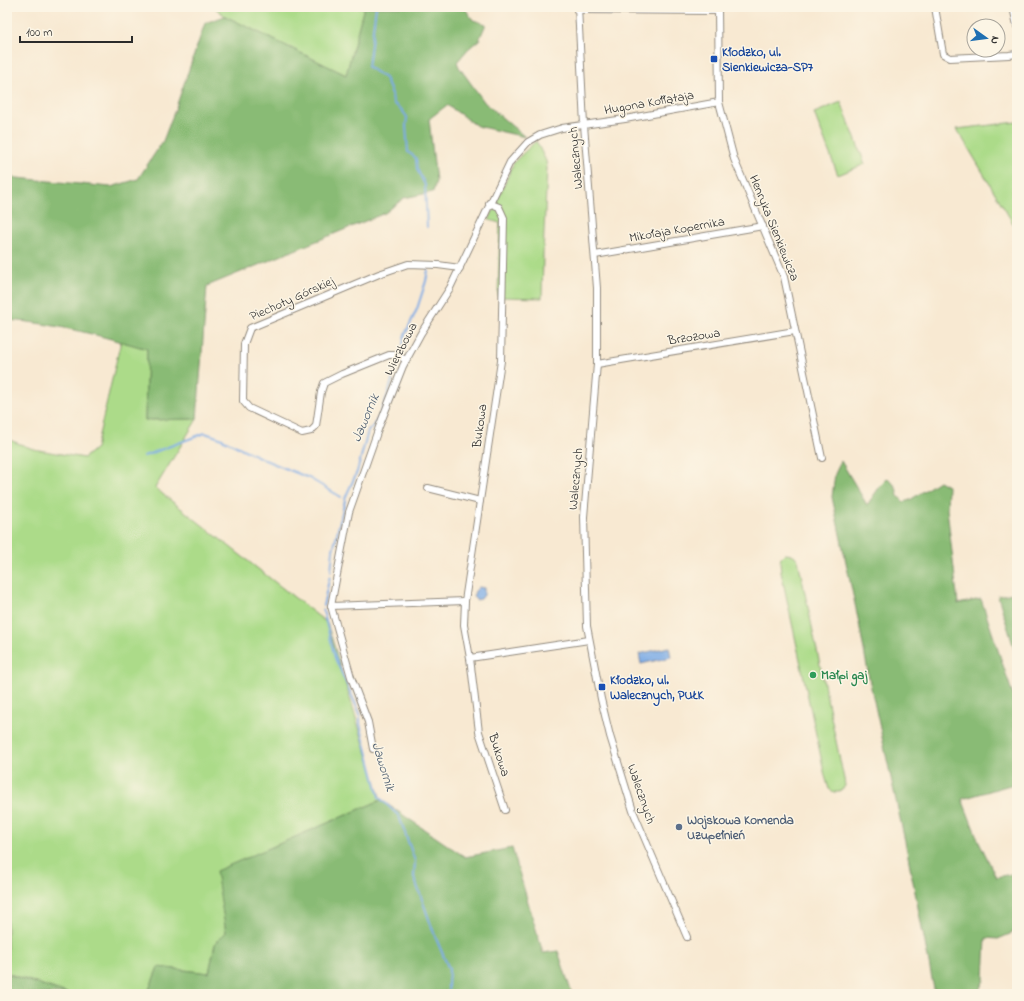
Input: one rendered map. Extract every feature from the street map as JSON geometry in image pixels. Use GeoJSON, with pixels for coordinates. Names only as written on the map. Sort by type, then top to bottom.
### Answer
{"type":"FeatureCollection","features":[{"type":"Feature","properties":{"kind":"street"},"geometry":{"type":"LineString","coordinates":[[935,7],[943,54],[950,58],[1017,54]]}},
{"type":"Feature","properties":{"kind":"street"},"geometry":{"type":"LineString","coordinates":[[1013,7],[1017,26]]}},
{"type":"Feature","properties":{"kind":"street"},"geometry":{"type":"LineString","coordinates":[[578,9],[718,9]]}},
{"type":"Feature","properties":{"kind":"street","name":"Walecznych"},"geometry":{"type":"LineString","coordinates":[[578,9],[584,125],[597,288],[597,364],[584,517],[587,626],[609,733],[632,811],[687,936]]}},
{"type":"Feature","properties":{"kind":"street","name":"Henryka Sienkiewicza"},"geometry":{"type":"LineString","coordinates":[[718,9],[718,102],[734,159],[784,277],[822,458]]}},
{"type":"Feature","properties":{"kind":"street","name":"Hugona Kołłątaja"},"geometry":{"type":"LineString","coordinates":[[584,125],[718,102]]}},
{"type":"Feature","properties":{"kind":"street","name":"Wierzbowa"},"geometry":{"type":"LineString","coordinates":[[331,606],[349,512],[378,427],[406,360],[421,333],[450,288],[510,162],[528,142],[540,135],[562,128],[584,125]]}},
{"type":"Feature","properties":{"kind":"street","name":"Bukowa"},"geometry":{"type":"LineString","coordinates":[[490,203],[499,207],[504,218],[500,361],[465,601],[464,625],[470,658],[479,732],[505,810]]}},
{"type":"Feature","properties":{"kind":"street","name":"Mikołaja Kopernika"},"geometry":{"type":"LineString","coordinates":[[595,255],[763,226]]}},
{"type":"Feature","properties":{"kind":"street","name":"Piechoty Górskiej"},"geometry":{"type":"LineString","coordinates":[[406,360],[389,355],[324,383],[321,392],[316,426],[311,431],[302,433],[249,408],[243,401],[244,344],[250,328],[379,274],[408,264],[438,265],[460,268]]}},
{"type":"Feature","properties":{"kind":"street","name":"Brzozowa"},"geometry":{"type":"LineString","coordinates":[[597,364],[795,332]]}},
{"type":"Feature","properties":{"kind":"street"},"geometry":{"type":"LineString","coordinates":[[428,488],[480,501]]}},
{"type":"Feature","properties":{"kind":"street"},"geometry":{"type":"LineString","coordinates":[[373,749],[368,722],[351,677],[331,606],[465,601]]}},
{"type":"Feature","properties":{"kind":"street"},"geometry":{"type":"LineString","coordinates":[[470,658],[589,640]]}},
{"type":"Feature","properties":{"kind":"green space"},"geometry":{"type":"Polygon","coordinates":[[[214,7],[364,7],[346,75],[225,16],[214,7]]]}},
{"type":"Feature","properties":{"kind":"green space"},"geometry":{"type":"Polygon","coordinates":[[[364,7],[464,7],[473,20],[486,24],[479,40],[468,49],[457,62],[485,103],[525,137],[477,126],[447,105],[429,119],[436,181],[433,192],[404,198],[385,213],[207,286],[197,419],[145,420],[147,349],[60,327],[7,320],[7,177],[111,187],[138,179],[163,141],[205,23],[225,16],[346,75],[364,7]]]}},
{"type":"Feature","properties":{"kind":"green space"},"geometry":{"type":"Polygon","coordinates":[[[841,102],[865,164],[838,175],[814,113],[841,102]]]}},
{"type":"Feature","properties":{"kind":"green space"},"geometry":{"type":"Polygon","coordinates":[[[1017,122],[1017,230],[957,129],[1017,122]]]}},
{"type":"Feature","properties":{"kind":"green space"},"geometry":{"type":"Polygon","coordinates":[[[536,141],[546,161],[547,168],[542,298],[498,297],[500,223],[489,220],[514,162],[536,141]]]}},
{"type":"Feature","properties":{"kind":"green space"},"geometry":{"type":"Polygon","coordinates":[[[121,341],[147,349],[145,420],[197,419],[155,488],[327,623],[381,800],[217,871],[226,932],[215,944],[209,973],[158,967],[149,990],[150,994],[70,994],[7,973],[7,439],[33,449],[84,458],[96,448],[121,341]]]}},
{"type":"Feature","properties":{"kind":"green space"},"geometry":{"type":"Polygon","coordinates":[[[841,461],[867,505],[881,485],[888,478],[896,487],[898,496],[904,502],[910,500],[939,481],[948,486],[947,509],[958,604],[981,599],[1017,707],[1017,783],[962,799],[977,837],[996,877],[1017,873],[1017,931],[998,939],[986,938],[984,980],[977,994],[935,994],[905,841],[870,683],[859,623],[832,497],[835,474],[841,461]]]}},
{"type":"Feature","properties":{"kind":"green space","name":"Małpi gaj"},"geometry":{"type":"Polygon","coordinates":[[[785,554],[794,555],[798,560],[844,779],[845,786],[840,792],[834,792],[829,789],[825,776],[781,572],[781,557],[785,554]]]}},
{"type":"Feature","properties":{"kind":"green space"},"geometry":{"type":"Polygon","coordinates":[[[1017,592],[1017,658],[998,596],[1017,592]]]}},
{"type":"Feature","properties":{"kind":"green space"},"geometry":{"type":"Polygon","coordinates":[[[381,800],[465,857],[512,848],[543,953],[558,951],[572,994],[150,994],[149,990],[158,967],[209,973],[215,944],[226,932],[216,871],[381,800]]]}},
{"type":"Feature","properties":{"kind":"green space"},"geometry":{"type":"Polygon","coordinates":[[[7,974],[70,994],[7,994],[7,974]]]}},
{"type":"Feature","properties":{"kind":"water"},"geometry":{"type":"Polygon","coordinates":[[[479,587],[484,588],[484,595],[481,599],[476,600],[473,597],[475,591],[479,587]]]}},
{"type":"Feature","properties":{"kind":"water"},"geometry":{"type":"Polygon","coordinates":[[[669,647],[671,657],[641,664],[639,654],[669,647]]]}},
{"type":"Feature","properties":{"kind":"waterway","name":"Jawornik"},"geometry":{"type":"LineString","coordinates":[[376,7],[368,67],[385,78],[392,94],[393,103],[401,109],[407,117],[406,126],[408,152],[416,158],[417,169],[425,185],[427,227]]}},
{"type":"Feature","properties":{"kind":"waterway","name":"Jawornik"},"geometry":{"type":"LineString","coordinates":[[402,353],[404,337],[417,309],[428,270]]}},
{"type":"Feature","properties":{"kind":"waterway","name":"Jawornik"},"geometry":{"type":"LineString","coordinates":[[331,571],[333,550],[346,496],[357,472],[368,431],[378,419],[382,410],[397,365]]}},
{"type":"Feature","properties":{"kind":"waterway"},"geometry":{"type":"LineString","coordinates":[[144,456],[205,433],[220,438],[265,460],[309,478],[341,497]]}},
{"type":"Feature","properties":{"kind":"waterway","name":"Jawornik"},"geometry":{"type":"LineString","coordinates":[[323,606],[330,576]]}},
{"type":"Feature","properties":{"kind":"waterway","name":"Jawornik"},"geometry":{"type":"LineString","coordinates":[[323,610],[335,658],[360,714],[360,724],[379,797],[399,816],[415,861],[414,877],[435,936],[449,969],[449,994]]}},
{"type":"Feature","properties":{"kind":"place","name":"Kłodzko, ul. Sienkiewicza-SP7"},"geometry":{"type":"Point","coordinates":[714,59]}},
{"type":"Feature","properties":{"kind":"place","name":"Małpi gaj"},"geometry":{"type":"Point","coordinates":[813,675]}},
{"type":"Feature","properties":{"kind":"place","name":"Kłodzko, ul. Walecznych, PUŁK"},"geometry":{"type":"Point","coordinates":[602,687]}},
{"type":"Feature","properties":{"kind":"place","name":"Wojskowa Komenda Uzupełnień"},"geometry":{"type":"Point","coordinates":[679,827]}}]}
